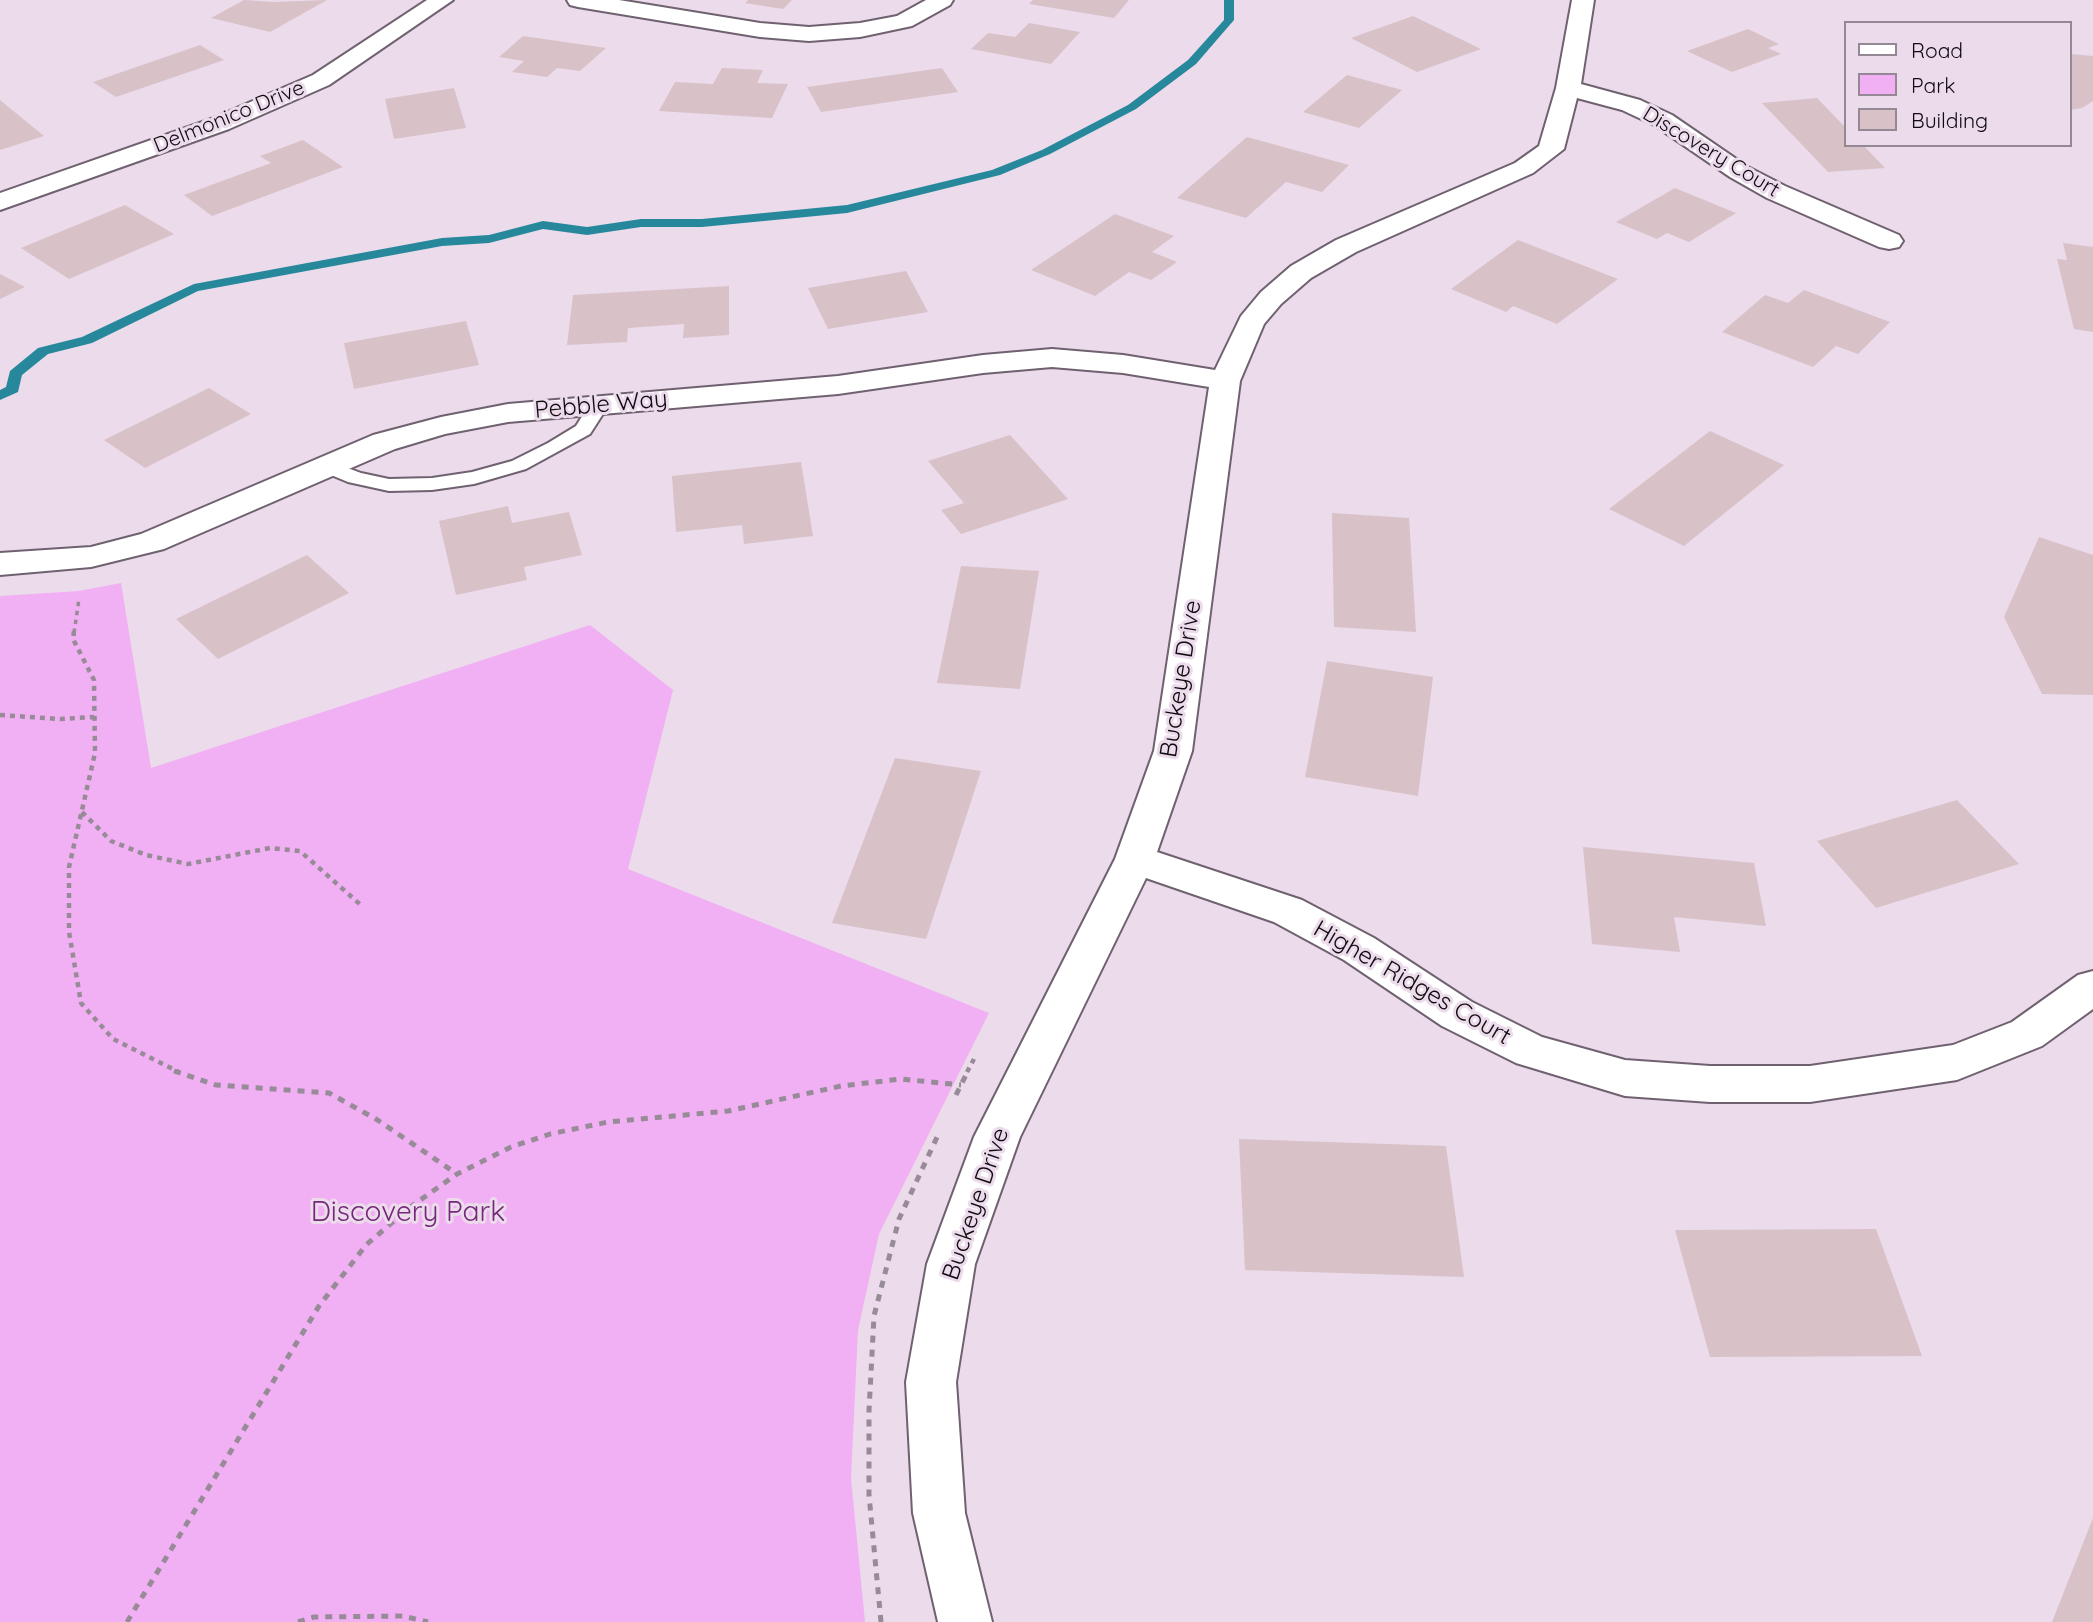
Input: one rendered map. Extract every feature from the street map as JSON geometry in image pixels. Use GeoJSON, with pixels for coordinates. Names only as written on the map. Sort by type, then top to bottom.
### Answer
{"type":"FeatureCollection","features":[{"type":"Feature","properties":{"kind":"street","name":"Delmonico Drive"},"geometry":{"type":"LineString","coordinates":[[0,201],[220,124],[321,80],[442,0]]}},
{"type":"Feature","properties":{"kind":"street"},"geometry":{"type":"LineString","coordinates":[[578,0],[760,30],[809,34],[860,30],[904,21],[942,0]]}},
{"type":"Feature","properties":{"kind":"street","name":"Buckeye Drive"},"geometry":{"type":"LineString","coordinates":[[965,1622],[939,1513],[931,1382],[951,1264],[997,1136],[1135,859],[1172,751],[1225,381],[1251,322],[1271,298],[1301,272],[1346,246],[1524,167],[1551,149],[1568,88],[1583,0]]}},
{"type":"Feature","properties":{"kind":"street","name":"Discovery Court"},"geometry":{"type":"LineString","coordinates":[[1568,88],[1631,105],[1653,115],[1776,192],[1889,241]]}},
{"type":"Feature","properties":{"kind":"street","name":"Pebble Way"},"geometry":{"type":"LineString","coordinates":[[0,564],[91,557],[152,542],[384,442],[441,426],[508,413],[838,386],[984,364],[1052,358],[1123,364],[1225,381]]}},
{"type":"Feature","properties":{"kind":"street","name":"Higher Ridges Court"},"geometry":{"type":"LineString","coordinates":[[1135,859],[1288,911],[1359,949],[1457,1014],[1531,1051],[1625,1078],[1710,1084],[1810,1084],[1957,1062],[2027,1034],[2093,987]]}},
{"type":"Feature","properties":{"kind":"lane"},"geometry":{"type":"LineString","coordinates":[[326,466],[355,478],[389,485],[432,484],[474,478],[519,465],[555,447],[583,430],[598,406]]}},
{"type":"Feature","properties":{"kind":"path"},"geometry":{"type":"LineString","coordinates":[[80,594],[73,639],[94,680],[94,753],[69,867],[69,932],[81,1003],[113,1039],[172,1070],[216,1085],[329,1093],[376,1119],[457,1174]]}},
{"type":"Feature","properties":{"kind":"path"},"geometry":{"type":"LineString","coordinates":[[0,715],[32,719],[94,717]]}},
{"type":"Feature","properties":{"kind":"path"},"geometry":{"type":"LineString","coordinates":[[82,811],[111,841],[146,855],[188,863],[270,848],[300,851],[363,907]]}},
{"type":"Feature","properties":{"kind":"path"},"geometry":{"type":"LineString","coordinates":[[127,1622],[319,1306],[366,1245],[409,1208],[457,1174],[511,1147],[550,1134],[608,1122],[728,1111],[841,1086],[901,1079],[961,1085]]}},
{"type":"Feature","properties":{"kind":"path"},"geometry":{"type":"LineString","coordinates":[[298,1622],[314,1618],[403,1616],[428,1622]]}},
{"type":"Feature","properties":{"kind":"green space","name":"Discovery Park"},"geometry":{"type":"Polygon","coordinates":[[[121,583],[151,768],[590,625],[673,690],[628,869],[989,1013],[879,1234],[858,1330],[851,1478],[865,1622],[0,1622],[0,596],[79,591],[121,583]]]}},
{"type":"Feature","properties":{"kind":"building"},"geometry":{"type":"Polygon","coordinates":[[[244,0],[327,0],[270,32],[211,18],[244,0]]]}},
{"type":"Feature","properties":{"kind":"building"},"geometry":{"type":"Polygon","coordinates":[[[748,0],[792,0],[783,9],[745,3],[748,0]]]}},
{"type":"Feature","properties":{"kind":"building"},"geometry":{"type":"Polygon","coordinates":[[[1033,0],[1129,0],[1114,18],[1029,4],[1033,0]]]}},
{"type":"Feature","properties":{"kind":"building"},"geometry":{"type":"Polygon","coordinates":[[[1413,16],[1481,49],[1417,72],[1351,38],[1413,16]]]}},
{"type":"Feature","properties":{"kind":"building"},"geometry":{"type":"Polygon","coordinates":[[[1029,23],[1080,32],[1051,64],[971,49],[988,33],[1015,37],[1029,23]]]}},
{"type":"Feature","properties":{"kind":"building"},"geometry":{"type":"Polygon","coordinates":[[[1748,29],[1779,44],[1768,48],[1781,54],[1732,72],[1687,51],[1748,29]]]}},
{"type":"Feature","properties":{"kind":"building"},"geometry":{"type":"Polygon","coordinates":[[[523,36],[606,48],[580,71],[557,68],[547,77],[512,72],[524,61],[499,57],[523,36]]]}},
{"type":"Feature","properties":{"kind":"building"},"geometry":{"type":"Polygon","coordinates":[[[200,45],[224,60],[116,97],[93,82],[200,45]]]}},
{"type":"Feature","properties":{"kind":"building"},"geometry":{"type":"Polygon","coordinates":[[[2072,54],[2093,56],[2093,101],[2082,108],[2072,110],[2072,54]]]}},
{"type":"Feature","properties":{"kind":"building"},"geometry":{"type":"Polygon","coordinates":[[[722,68],[763,70],[757,83],[788,84],[772,118],[659,111],[675,82],[713,84],[722,68]]]}},
{"type":"Feature","properties":{"kind":"building"},"geometry":{"type":"Polygon","coordinates":[[[942,68],[958,92],[821,112],[807,87],[942,68]]]}},
{"type":"Feature","properties":{"kind":"building"},"geometry":{"type":"Polygon","coordinates":[[[1347,75],[1402,90],[1359,128],[1303,112],[1347,75]]]}},
{"type":"Feature","properties":{"kind":"building"},"geometry":{"type":"Polygon","coordinates":[[[454,88],[466,128],[394,139],[385,99],[454,88]]]}},
{"type":"Feature","properties":{"kind":"building"},"geometry":{"type":"Polygon","coordinates":[[[1817,98],[1844,126],[1844,147],[1865,147],[1885,168],[1828,172],[1762,103],[1817,98]]]}},
{"type":"Feature","properties":{"kind":"building"},"geometry":{"type":"Polygon","coordinates":[[[0,100],[44,136],[0,150],[0,100]]]}},
{"type":"Feature","properties":{"kind":"building"},"geometry":{"type":"Polygon","coordinates":[[[1247,137],[1349,165],[1322,192],[1286,182],[1246,218],[1177,198],[1247,137]]]}},
{"type":"Feature","properties":{"kind":"building"},"geometry":{"type":"Polygon","coordinates":[[[303,140],[343,167],[212,216],[184,195],[271,163],[260,156],[303,140]]]}},
{"type":"Feature","properties":{"kind":"building"},"geometry":{"type":"Polygon","coordinates":[[[1675,188],[1736,213],[1689,242],[1667,233],[1657,239],[1616,222],[1675,188]]]}},
{"type":"Feature","properties":{"kind":"building"},"geometry":{"type":"Polygon","coordinates":[[[125,205],[174,234],[69,279],[21,248],[125,205]]]}},
{"type":"Feature","properties":{"kind":"building"},"geometry":{"type":"Polygon","coordinates":[[[1115,214],[1174,236],[1152,252],[1177,262],[1151,280],[1129,272],[1095,296],[1031,270],[1115,214]]]}},
{"type":"Feature","properties":{"kind":"building"},"geometry":{"type":"Polygon","coordinates":[[[1518,240],[1618,279],[1557,324],[1513,306],[1506,312],[1451,289],[1518,240]]]}},
{"type":"Feature","properties":{"kind":"building"},"geometry":{"type":"Polygon","coordinates":[[[2063,243],[2093,247],[2093,332],[2074,329],[2057,259],[2067,260],[2063,243]]]}},
{"type":"Feature","properties":{"kind":"building"},"geometry":{"type":"Polygon","coordinates":[[[906,271],[928,312],[828,329],[808,288],[906,271]]]}},
{"type":"Feature","properties":{"kind":"building"},"geometry":{"type":"Polygon","coordinates":[[[0,274],[25,287],[0,299],[0,274]]]}},
{"type":"Feature","properties":{"kind":"building"},"geometry":{"type":"Polygon","coordinates":[[[729,286],[729,335],[683,338],[684,324],[628,328],[627,342],[567,345],[573,295],[729,286]]]}},
{"type":"Feature","properties":{"kind":"building"},"geometry":{"type":"Polygon","coordinates":[[[1804,290],[1890,322],[1858,354],[1836,346],[1813,367],[1722,332],[1765,295],[1788,303],[1804,290]]]}},
{"type":"Feature","properties":{"kind":"building"},"geometry":{"type":"Polygon","coordinates":[[[466,321],[479,365],[354,389],[344,343],[466,321]]]}},
{"type":"Feature","properties":{"kind":"building"},"geometry":{"type":"Polygon","coordinates":[[[209,388],[251,414],[145,468],[104,440],[209,388]]]}},
{"type":"Feature","properties":{"kind":"building"},"geometry":{"type":"Polygon","coordinates":[[[1710,431],[1784,465],[1684,546],[1609,509],[1710,431]]]}},
{"type":"Feature","properties":{"kind":"building"},"geometry":{"type":"Polygon","coordinates":[[[1010,435],[1068,499],[961,534],[941,510],[964,503],[928,461],[1010,435]]]}},
{"type":"Feature","properties":{"kind":"building"},"geometry":{"type":"Polygon","coordinates":[[[801,462],[813,536],[744,544],[742,525],[676,532],[672,476],[801,462]]]}},
{"type":"Feature","properties":{"kind":"building"},"geometry":{"type":"Polygon","coordinates":[[[508,506],[512,523],[569,512],[582,555],[524,567],[527,580],[456,595],[439,521],[508,506]]]}},
{"type":"Feature","properties":{"kind":"building"},"geometry":{"type":"Polygon","coordinates":[[[1332,513],[1409,518],[1416,632],[1334,627],[1332,513]]]}},
{"type":"Feature","properties":{"kind":"building"},"geometry":{"type":"Polygon","coordinates":[[[2039,537],[2093,555],[2093,695],[2042,694],[2004,617],[2039,537]]]}},
{"type":"Feature","properties":{"kind":"building"},"geometry":{"type":"Polygon","coordinates":[[[307,555],[349,593],[218,659],[176,619],[307,555]]]}},
{"type":"Feature","properties":{"kind":"building"},"geometry":{"type":"Polygon","coordinates":[[[961,566],[1039,571],[1020,689],[937,683],[961,566]]]}},
{"type":"Feature","properties":{"kind":"building"},"geometry":{"type":"Polygon","coordinates":[[[1327,661],[1433,677],[1418,796],[1305,777],[1327,661]]]}},
{"type":"Feature","properties":{"kind":"building"},"geometry":{"type":"Polygon","coordinates":[[[895,758],[981,771],[926,939],[832,923],[895,758]]]}},
{"type":"Feature","properties":{"kind":"building"},"geometry":{"type":"Polygon","coordinates":[[[1957,800],[2019,864],[1876,908],[1817,841],[1957,800]]]}},
{"type":"Feature","properties":{"kind":"building"},"geometry":{"type":"Polygon","coordinates":[[[1583,847],[1754,863],[1766,926],[1674,917],[1680,952],[1592,944],[1583,847]]]}},
{"type":"Feature","properties":{"kind":"building"},"geometry":{"type":"Polygon","coordinates":[[[1239,1139],[1446,1146],[1464,1277],[1245,1270],[1239,1139]]]}},
{"type":"Feature","properties":{"kind":"building"},"geometry":{"type":"Polygon","coordinates":[[[1876,1229],[1922,1356],[1710,1357],[1675,1230],[1876,1229]]]}},
{"type":"Feature","properties":{"kind":"building"},"geometry":{"type":"Polygon","coordinates":[[[2093,1518],[2093,1622],[2052,1622],[2093,1518]]]}},
{"type":"Feature","properties":{"kind":"waterway"},"geometry":{"type":"LineString","coordinates":[[0,396],[13,389],[15,374],[43,351],[87,340],[194,288],[442,242],[489,239],[543,225],[587,231],[641,223],[702,223],[847,209],[996,173],[1046,152],[1132,107],[1192,62],[1229,20],[1229,0]]}}]}
